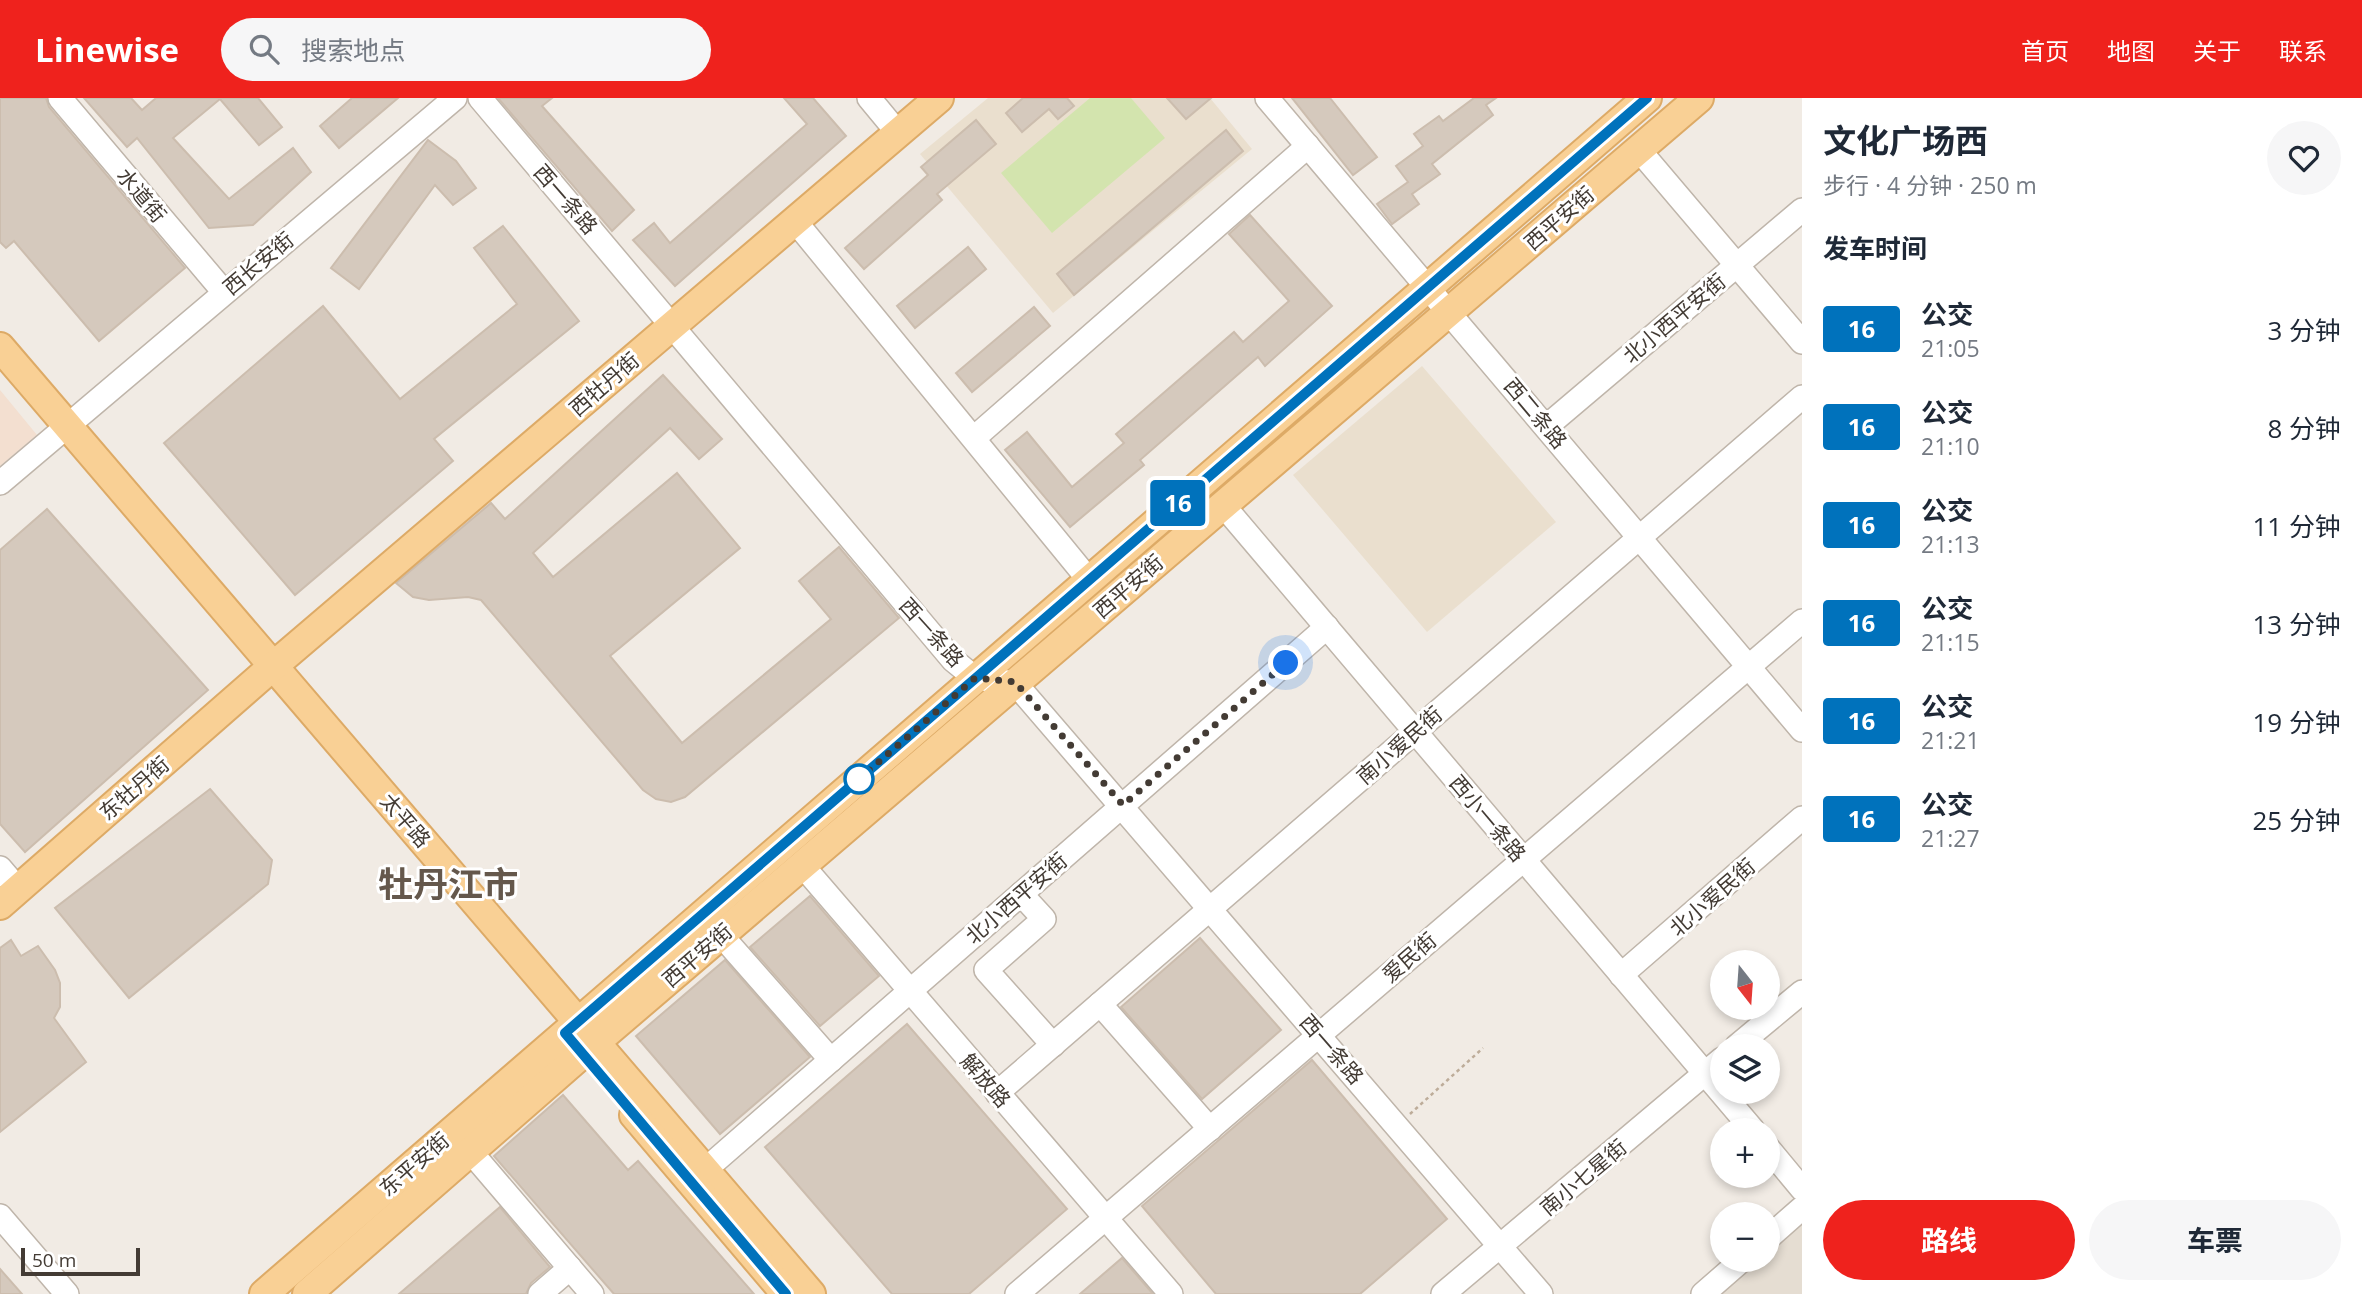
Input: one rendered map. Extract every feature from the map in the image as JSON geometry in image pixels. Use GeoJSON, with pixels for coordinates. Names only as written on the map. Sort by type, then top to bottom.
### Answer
{"type":"FeatureCollection","features":[{"type":"Feature","properties":{"kind":"main road","name":"西牡丹街"},"geometry":{"type":"LineString","coordinates":[[269,670],[939,98]]}},
{"type":"Feature","properties":{"kind":"main road","name":"西平安街"},"geometry":{"type":"LineString","coordinates":[[582,1039],[975,678],[1647,98]]}},
{"type":"Feature","properties":{"kind":"main road","name":"西平安街"},"geometry":{"type":"LineString","coordinates":[[582,1039],[721,934],[1699,98]]}},
{"type":"Feature","properties":{"kind":"main road","name":"太平路"},"geometry":{"type":"LineString","coordinates":[[0,347],[61,429],[582,1039],[786,1294]]}},
{"type":"Feature","properties":{"kind":"main road","name":"太平路"},"geometry":{"type":"LineString","coordinates":[[0,369],[61,429]]}},
{"type":"Feature","properties":{"kind":"main road","name":"东牡丹街"},"geometry":{"type":"LineString","coordinates":[[9,897],[269,670]]}},
{"type":"Feature","properties":{"kind":"main road","name":"太平路"},"geometry":{"type":"LineString","coordinates":[[582,1039],[706,1169],[811,1294]]}},
{"type":"Feature","properties":{"kind":"main road","name":"东平安街"},"geometry":{"type":"LineString","coordinates":[[307,1294],[470,1151],[582,1039]]}},
{"type":"Feature","properties":{"kind":"main road","name":"东平安街"},"geometry":{"type":"LineString","coordinates":[[264,1294],[582,1039]]}},
{"type":"Feature","properties":{"kind":"street","name":"水道街"},"geometry":{"type":"LineString","coordinates":[[60,98],[224,292]]}},
{"type":"Feature","properties":{"kind":"street","name":"西长安街"},"geometry":{"type":"LineString","coordinates":[[0,483],[455,98]]}},
{"type":"Feature","properties":{"kind":"street","name":"西一条路"},"geometry":{"type":"LineString","coordinates":[[480,98],[953,660],[975,678],[1015,682],[1541,1294]]}},
{"type":"Feature","properties":{"kind":"street"},"geometry":{"type":"LineString","coordinates":[[869,98],[898,133]]}},
{"type":"Feature","properties":{"kind":"street","name":"西二条路"},"geometry":{"type":"LineString","coordinates":[[1268,98],[1802,730]]}},
{"type":"Feature","properties":{"kind":"street"},"geometry":{"type":"LineString","coordinates":[[974,438],[1308,146]]}},
{"type":"Feature","properties":{"kind":"street"},"geometry":{"type":"LineString","coordinates":[[1639,150],[1802,342]]}},
{"type":"Feature","properties":{"kind":"street","name":"北小西平安街"},"geometry":{"type":"LineString","coordinates":[[1547,426],[1802,210]]}},
{"type":"Feature","properties":{"kind":"street"},"geometry":{"type":"LineString","coordinates":[[795,221],[1089,580]]}},
{"type":"Feature","properties":{"kind":"street","name":"南小爱民街"},"geometry":{"type":"LineString","coordinates":[[997,1093],[1802,397]]}},
{"type":"Feature","properties":{"kind":"street","name":"西小一条路"},"geometry":{"type":"LineString","coordinates":[[1223,505],[1621,975],[1710,1063]]}},
{"type":"Feature","properties":{"kind":"street","name":"爱民街"},"geometry":{"type":"LineString","coordinates":[[1017,1294],[1802,621]]}},
{"type":"Feature","properties":{"kind":"street","name":"北小西平安街"},"geometry":{"type":"LineString","coordinates":[[706,1169],[1327,627]]}},
{"type":"Feature","properties":{"kind":"street","name":"北小爱民街"},"geometry":{"type":"LineString","coordinates":[[1621,975],[1802,818]]}},
{"type":"Feature","properties":{"kind":"street","name":"解放路"},"geometry":{"type":"LineString","coordinates":[[802,865],[1171,1294]]}},
{"type":"Feature","properties":{"kind":"street"},"geometry":{"type":"LineString","coordinates":[[0,868],[9,897]]}},
{"type":"Feature","properties":{"kind":"street"},"geometry":{"type":"LineString","coordinates":[[1021,894],[1044,919],[986,970],[1053,1045]]}},
{"type":"Feature","properties":{"kind":"street"},"geometry":{"type":"LineString","coordinates":[[721,934],[831,1060]]}},
{"type":"Feature","properties":{"kind":"street"},"geometry":{"type":"LineString","coordinates":[[1751,1034],[1802,992]]}},
{"type":"Feature","properties":{"kind":"street"},"geometry":{"type":"LineString","coordinates":[[1100,1004],[1210,1129]]}},
{"type":"Feature","properties":{"kind":"street","name":"南小七星街"},"geometry":{"type":"LineString","coordinates":[[1443,1294],[1710,1069]]}},
{"type":"Feature","properties":{"kind":"street"},"geometry":{"type":"LineString","coordinates":[[470,1151],[592,1294]]}},
{"type":"Feature","properties":{"kind":"street"},"geometry":{"type":"LineString","coordinates":[[1780,1162],[1802,1189]]}},
{"type":"Feature","properties":{"kind":"street"},"geometry":{"type":"LineString","coordinates":[[1780,1227],[1802,1208]]}},
{"type":"Feature","properties":{"kind":"street"},"geometry":{"type":"LineString","coordinates":[[0,1216],[67,1294]]}},
{"type":"Feature","properties":{"kind":"street"},"geometry":{"type":"LineString","coordinates":[[541,1294],[570,1268]]}},
{"type":"Feature","properties":{"kind":"street"},"geometry":{"type":"LineString","coordinates":[[1703,1294],[1728,1272]]}},
{"type":"Feature","properties":{"kind":"path"},"geometry":{"type":"LineString","coordinates":[[1397,1126],[1483,1048]]}},
{"type":"Feature","properties":{"kind":"shaded area"},"geometry":{"type":"Polygon","coordinates":[[[988,98],[1210,98],[1252,149],[1053,313],[920,154],[988,98]]]}},
{"type":"Feature","properties":{"kind":"shaded area"},"geometry":{"type":"Polygon","coordinates":[[[1422,366],[1556,522],[1427,632],[1293,475],[1422,366]]]}},
{"type":"Feature","properties":{"kind":"shaded area"},"geometry":{"type":"Polygon","coordinates":[[[0,390],[37,435],[0,466],[0,390]]]}},
{"type":"Feature","properties":{"kind":"shaded area"},"geometry":{"type":"Polygon","coordinates":[[[1802,1223],[1802,1294],[1719,1294],[1745,1272],[1780,1272],[1780,1242],[1802,1223]]]}},
{"type":"Feature","properties":{"kind":"green space"},"geometry":{"type":"Polygon","coordinates":[[[1090,98],[1131,98],[1165,138],[1052,233],[1001,173],[1090,98]]]}},
{"type":"Feature","properties":{"kind":"building"},"geometry":{"type":"Polygon","coordinates":[[[0,98],[46,98],[49,107],[185,268],[99,341],[14,241],[6,248],[0,242],[0,98]]]}},
{"type":"Feature","properties":{"kind":"building"},"geometry":{"type":"Polygon","coordinates":[[[84,98],[131,98],[142,110],[156,98],[258,98],[282,127],[259,145],[220,99],[173,138],[229,199],[293,148],[311,172],[253,225],[209,228],[137,138],[127,147],[84,98]]]}},
{"type":"Feature","properties":{"kind":"building"},"geometry":{"type":"Polygon","coordinates":[[[352,98],[398,98],[339,148],[320,126],[352,98]]]}},
{"type":"Feature","properties":{"kind":"building"},"geometry":{"type":"Polygon","coordinates":[[[498,98],[552,98],[542,106],[634,210],[612,231],[498,98]]]}},
{"type":"Feature","properties":{"kind":"building"},"geometry":{"type":"Polygon","coordinates":[[[784,98],[813,98],[846,136],[675,286],[633,240],[654,223],[670,243],[807,124],[784,98]]]}},
{"type":"Feature","properties":{"kind":"building"},"geometry":{"type":"Polygon","coordinates":[[[1023,98],[1067,98],[1074,106],[1058,119],[1049,109],[1022,132],[1006,113],[1023,98]]]}},
{"type":"Feature","properties":{"kind":"building"},"geometry":{"type":"Polygon","coordinates":[[[1167,98],[1211,98],[1186,119],[1167,98]]]}},
{"type":"Feature","properties":{"kind":"building"},"geometry":{"type":"Polygon","coordinates":[[[1292,98],[1330,98],[1377,157],[1353,175],[1292,98]]]}},
{"type":"Feature","properties":{"kind":"building"},"geometry":{"type":"Polygon","coordinates":[[[1474,98],[1496,98],[1486,105],[1493,115],[1432,164],[1440,174],[1412,194],[1419,204],[1392,224],[1377,204],[1408,182],[1396,166],[1423,146],[1414,134],[1439,116],[1443,121],[1474,98]]]}},
{"type":"Feature","properties":{"kind":"building"},"geometry":{"type":"Polygon","coordinates":[[[976,120],[996,144],[937,194],[942,200],[864,269],[845,248],[928,175],[921,167],[976,120]]]}},
{"type":"Feature","properties":{"kind":"building"},"geometry":{"type":"Polygon","coordinates":[[[1226,130],[1243,151],[1074,295],[1057,274],[1226,130]]]}},
{"type":"Feature","properties":{"kind":"building"},"geometry":{"type":"Polygon","coordinates":[[[428,140],[456,161],[476,188],[453,205],[435,185],[359,289],[331,268],[428,140]]]}},
{"type":"Feature","properties":{"kind":"building"},"geometry":{"type":"Polygon","coordinates":[[[1250,215],[1332,306],[1265,366],[1258,357],[1140,460],[1144,465],[1070,527],[1005,450],[1027,432],[1072,487],[1124,443],[1116,434],[1234,332],[1243,342],[1289,301],[1229,234],[1250,215]]]}},
{"type":"Feature","properties":{"kind":"building"},"geometry":{"type":"Polygon","coordinates":[[[503,226],[579,321],[434,439],[453,461],[295,595],[164,443],[323,306],[400,399],[517,304],[474,248],[503,226]]]}},
{"type":"Feature","properties":{"kind":"building"},"geometry":{"type":"Polygon","coordinates":[[[968,247],[986,269],[915,328],[897,306],[968,247]]]}},
{"type":"Feature","properties":{"kind":"building"},"geometry":{"type":"Polygon","coordinates":[[[1034,307],[1050,326],[972,392],[956,373],[1034,307]]]}},
{"type":"Feature","properties":{"kind":"building"},"geometry":{"type":"Polygon","coordinates":[[[663,375],[722,439],[699,459],[670,428],[533,553],[553,577],[677,473],[740,548],[610,656],[682,743],[831,619],[799,581],[839,547],[899,618],[685,797],[671,802],[656,799],[643,790],[481,600],[468,597],[429,600],[413,597],[396,583],[491,503],[505,519],[663,375]]]}},
{"type":"Feature","properties":{"kind":"building"},"geometry":{"type":"Polygon","coordinates":[[[47,509],[208,690],[25,852],[0,824],[0,550],[47,509]]]}},
{"type":"Feature","properties":{"kind":"building"},"geometry":{"type":"Polygon","coordinates":[[[210,789],[272,860],[268,884],[129,998],[55,908],[210,789]]]}},
{"type":"Feature","properties":{"kind":"building"},"geometry":{"type":"Polygon","coordinates":[[[810,896],[879,976],[820,1026],[750,947],[810,896]]]}},
{"type":"Feature","properties":{"kind":"building"},"geometry":{"type":"Polygon","coordinates":[[[1200,938],[1281,1030],[1202,1099],[1121,1007],[1200,938]]]}},
{"type":"Feature","properties":{"kind":"building"},"geometry":{"type":"Polygon","coordinates":[[[11,940],[21,956],[38,946],[55,970],[60,983],[60,1007],[54,1018],[86,1062],[0,1132],[0,948],[11,940]]]}},
{"type":"Feature","properties":{"kind":"building"},"geometry":{"type":"Polygon","coordinates":[[[725,960],[810,1057],[720,1134],[636,1036],[725,960]]]}},
{"type":"Feature","properties":{"kind":"building"},"geometry":{"type":"Polygon","coordinates":[[[907,1024],[1067,1209],[969,1294],[892,1294],[765,1147],[907,1024]]]}},
{"type":"Feature","properties":{"kind":"building"},"geometry":{"type":"Polygon","coordinates":[[[1312,1060],[1447,1219],[1360,1294],[1216,1294],[1142,1206],[1312,1060]]]}},
{"type":"Feature","properties":{"kind":"building"},"geometry":{"type":"Polygon","coordinates":[[[563,1095],[628,1170],[638,1161],[754,1294],[614,1294],[494,1156],[563,1095]]]}},
{"type":"Feature","properties":{"kind":"building"},"geometry":{"type":"Polygon","coordinates":[[[500,1207],[550,1267],[531,1283],[526,1294],[399,1294],[500,1207]]]}},
{"type":"Feature","properties":{"kind":"building"},"geometry":{"type":"Polygon","coordinates":[[[1122,1258],[1153,1294],[1080,1294],[1122,1258]]]}},
{"type":"Feature","properties":{"kind":"building"},"geometry":{"type":"Polygon","coordinates":[[[0,1269],[22,1294],[0,1294],[0,1269]]]}},
{"type":"Feature","properties":{"kind":"bus line","name":"16"},"geometry":{"type":"LineString","coordinates":[[786,1294],[565,1033],[1647,98]]}},
{"type":"Feature","properties":{"kind":"district","name":"牡丹江市"},"geometry":{"type":"Point","coordinates":[448,883]}},
{"type":"Feature","properties":{"kind":"route"},"geometry":{"type":"LineString","coordinates":[[859,779],[850,787],[975,678],[1015,682],[1123,805],[1286,663]]}}]}
